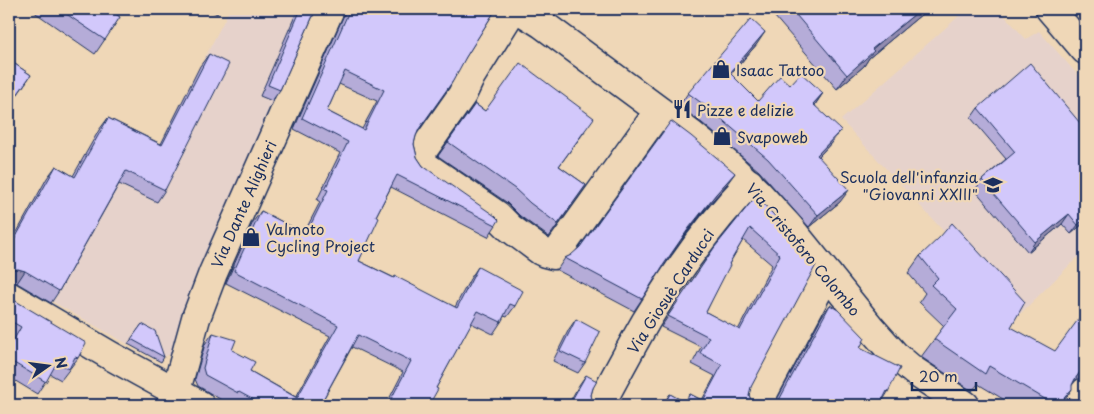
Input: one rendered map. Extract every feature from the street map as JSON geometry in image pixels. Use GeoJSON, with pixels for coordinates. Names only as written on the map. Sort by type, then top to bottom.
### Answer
{"type":"FeatureCollection","features":[{"type":"Feature","properties":{"kind":"street","name":"Via Dante Alighieri"},"geometry":{"type":"LineString","coordinates":[[174,399],[196,318],[212,273],[330,9]]}},
{"type":"Feature","properties":{"kind":"street"},"geometry":{"type":"LineString","coordinates":[[513,9],[470,76],[460,98],[424,149],[422,158],[428,167],[497,215],[510,228],[541,251],[553,255],[559,250],[659,111]]}},
{"type":"Feature","properties":{"kind":"street","name":"Via Cristoforo Colombo"},"geometry":{"type":"LineString","coordinates":[[518,9],[542,24],[713,151],[749,183],[790,228],[895,355],[914,371],[965,405]]}},
{"type":"Feature","properties":{"kind":"street"},"geometry":{"type":"LineString","coordinates":[[1050,9],[1085,50]]}},
{"type":"Feature","properties":{"kind":"street","name":"Via Giosuè Carducci"},"geometry":{"type":"LineString","coordinates":[[600,405],[644,326],[673,280],[709,229],[749,183]]}},
{"type":"Feature","properties":{"kind":"street"},"geometry":{"type":"LineString","coordinates":[[758,405],[828,274]]}},
{"type":"Feature","properties":{"kind":"street"},"geometry":{"type":"LineString","coordinates":[[9,296],[112,356],[174,399],[200,405]]}},
{"type":"Feature","properties":{"kind":"street"},"geometry":{"type":"LineString","coordinates":[[1075,405],[1085,392]]}},
{"type":"Feature","properties":{"kind":"shaded area"},"geometry":{"type":"Polygon","coordinates":[[[230,9],[323,9],[178,351],[156,360],[16,281],[99,130],[154,156],[230,9]]]}},
{"type":"Feature","properties":{"kind":"shaded area","name":"Scuola dell'infanzia \"Giovanni XXIII\""},"geometry":{"type":"Polygon","coordinates":[[[967,9],[998,9],[1026,39],[1039,31],[1085,83],[1085,250],[1020,314],[841,120],[967,9]]]}},
{"type":"Feature","properties":{"kind":"building"},"geometry":{"type":"Polygon","coordinates":[[[59,9],[108,9],[120,17],[105,40],[59,9]]]}},
{"type":"Feature","properties":{"kind":"building"},"geometry":{"type":"Polygon","coordinates":[[[301,9],[316,9],[280,90],[268,85],[301,9]]]}},
{"type":"Feature","properties":{"kind":"building"},"geometry":{"type":"Polygon","coordinates":[[[350,9],[496,9],[453,81],[419,129],[414,144],[417,157],[423,166],[499,220],[496,225],[397,175],[376,216],[379,218],[359,261],[394,278],[395,276],[457,308],[478,267],[523,291],[515,306],[510,304],[501,322],[478,311],[436,388],[438,389],[429,405],[388,405],[411,361],[358,335],[320,405],[263,405],[205,375],[203,368],[213,333],[236,340],[232,350],[255,362],[250,371],[297,398],[338,325],[234,271],[261,211],[306,234],[328,190],[325,189],[348,142],[302,118],[350,9]],[[345,71],[327,111],[364,130],[384,90],[345,71]]]}},
{"type":"Feature","properties":{"kind":"building"},"geometry":{"type":"Polygon","coordinates":[[[791,9],[921,9],[872,49],[874,51],[847,75],[791,9]]]}},
{"type":"Feature","properties":{"kind":"building"},"geometry":{"type":"Polygon","coordinates":[[[751,19],[765,32],[730,73],[758,101],[780,76],[790,85],[801,73],[823,93],[813,104],[841,130],[817,155],[849,190],[818,215],[768,159],[711,110],[688,93],[751,19]]]}},
{"type":"Feature","properties":{"kind":"building"},"geometry":{"type":"Polygon","coordinates":[[[209,54],[229,64],[165,190],[126,171],[59,291],[25,271],[18,269],[10,270],[9,272],[9,240],[13,242],[56,166],[75,177],[108,118],[162,145],[209,54]]]}},
{"type":"Feature","properties":{"kind":"building"},"geometry":{"type":"Polygon","coordinates":[[[9,60],[31,75],[12,102],[9,99],[9,60]]]}},
{"type":"Feature","properties":{"kind":"building"},"geometry":{"type":"Polygon","coordinates":[[[520,63],[594,118],[559,166],[586,185],[558,224],[515,189],[448,142],[475,104],[485,111],[520,63]]]}},
{"type":"Feature","properties":{"kind":"building"},"geometry":{"type":"Polygon","coordinates":[[[1030,63],[1085,129],[1085,175],[1080,179],[1085,184],[1085,218],[1078,225],[1069,214],[1035,242],[982,180],[1015,152],[978,108],[1030,63]]]}},
{"type":"Feature","properties":{"kind":"building"},"geometry":{"type":"Polygon","coordinates":[[[671,121],[735,173],[689,228],[642,299],[565,258],[580,247],[671,121]]]}},
{"type":"Feature","properties":{"kind":"building"},"geometry":{"type":"Polygon","coordinates":[[[756,196],[786,228],[816,265],[751,387],[749,395],[754,405],[664,405],[670,394],[685,402],[690,394],[703,401],[722,365],[700,353],[709,337],[668,316],[714,248],[756,196]],[[750,228],[729,264],[706,312],[740,330],[780,255],[750,228]]]}},
{"type":"Feature","properties":{"kind":"building"},"geometry":{"type":"Polygon","coordinates":[[[952,223],[1025,302],[1011,327],[1055,351],[1080,317],[1085,322],[1085,365],[1075,379],[1072,389],[1058,405],[989,366],[985,374],[934,339],[957,309],[931,285],[938,278],[920,256],[952,223]]]}},
{"type":"Feature","properties":{"kind":"building"},"geometry":{"type":"Polygon","coordinates":[[[9,297],[86,343],[78,358],[75,357],[69,369],[57,362],[46,382],[9,360],[9,348],[21,327],[9,320],[9,297]]]}},
{"type":"Feature","properties":{"kind":"building"},"geometry":{"type":"Polygon","coordinates":[[[830,305],[838,310],[865,338],[860,348],[900,368],[888,392],[880,405],[775,405],[778,402],[830,305]]]}},
{"type":"Feature","properties":{"kind":"building"},"geometry":{"type":"Polygon","coordinates":[[[576,319],[600,332],[585,363],[560,351],[576,319]]]}},
{"type":"Feature","properties":{"kind":"building"},"geometry":{"type":"Polygon","coordinates":[[[142,324],[155,331],[164,357],[131,339],[142,324]]]}},
{"type":"Feature","properties":{"kind":"building"},"geometry":{"type":"Polygon","coordinates":[[[586,375],[597,381],[591,395],[592,405],[569,405],[586,375]]]}},
{"type":"Feature","properties":{"kind":"place","name":"Isaac Tattoo"},"geometry":{"type":"Point","coordinates":[721,69]}},
{"type":"Feature","properties":{"kind":"place","name":"Pizze e delizie"},"geometry":{"type":"Point","coordinates":[682,109]}},
{"type":"Feature","properties":{"kind":"place","name":"Svapoweb"},"geometry":{"type":"Point","coordinates":[722,136]}},
{"type":"Feature","properties":{"kind":"place","name":"Scuola dell'infanzia \"Giovanni XXIII\""},"geometry":{"type":"Point","coordinates":[993,185]}},
{"type":"Feature","properties":{"kind":"place","name":"Valmoto Cycling Project"},"geometry":{"type":"Point","coordinates":[251,237]}}]}
